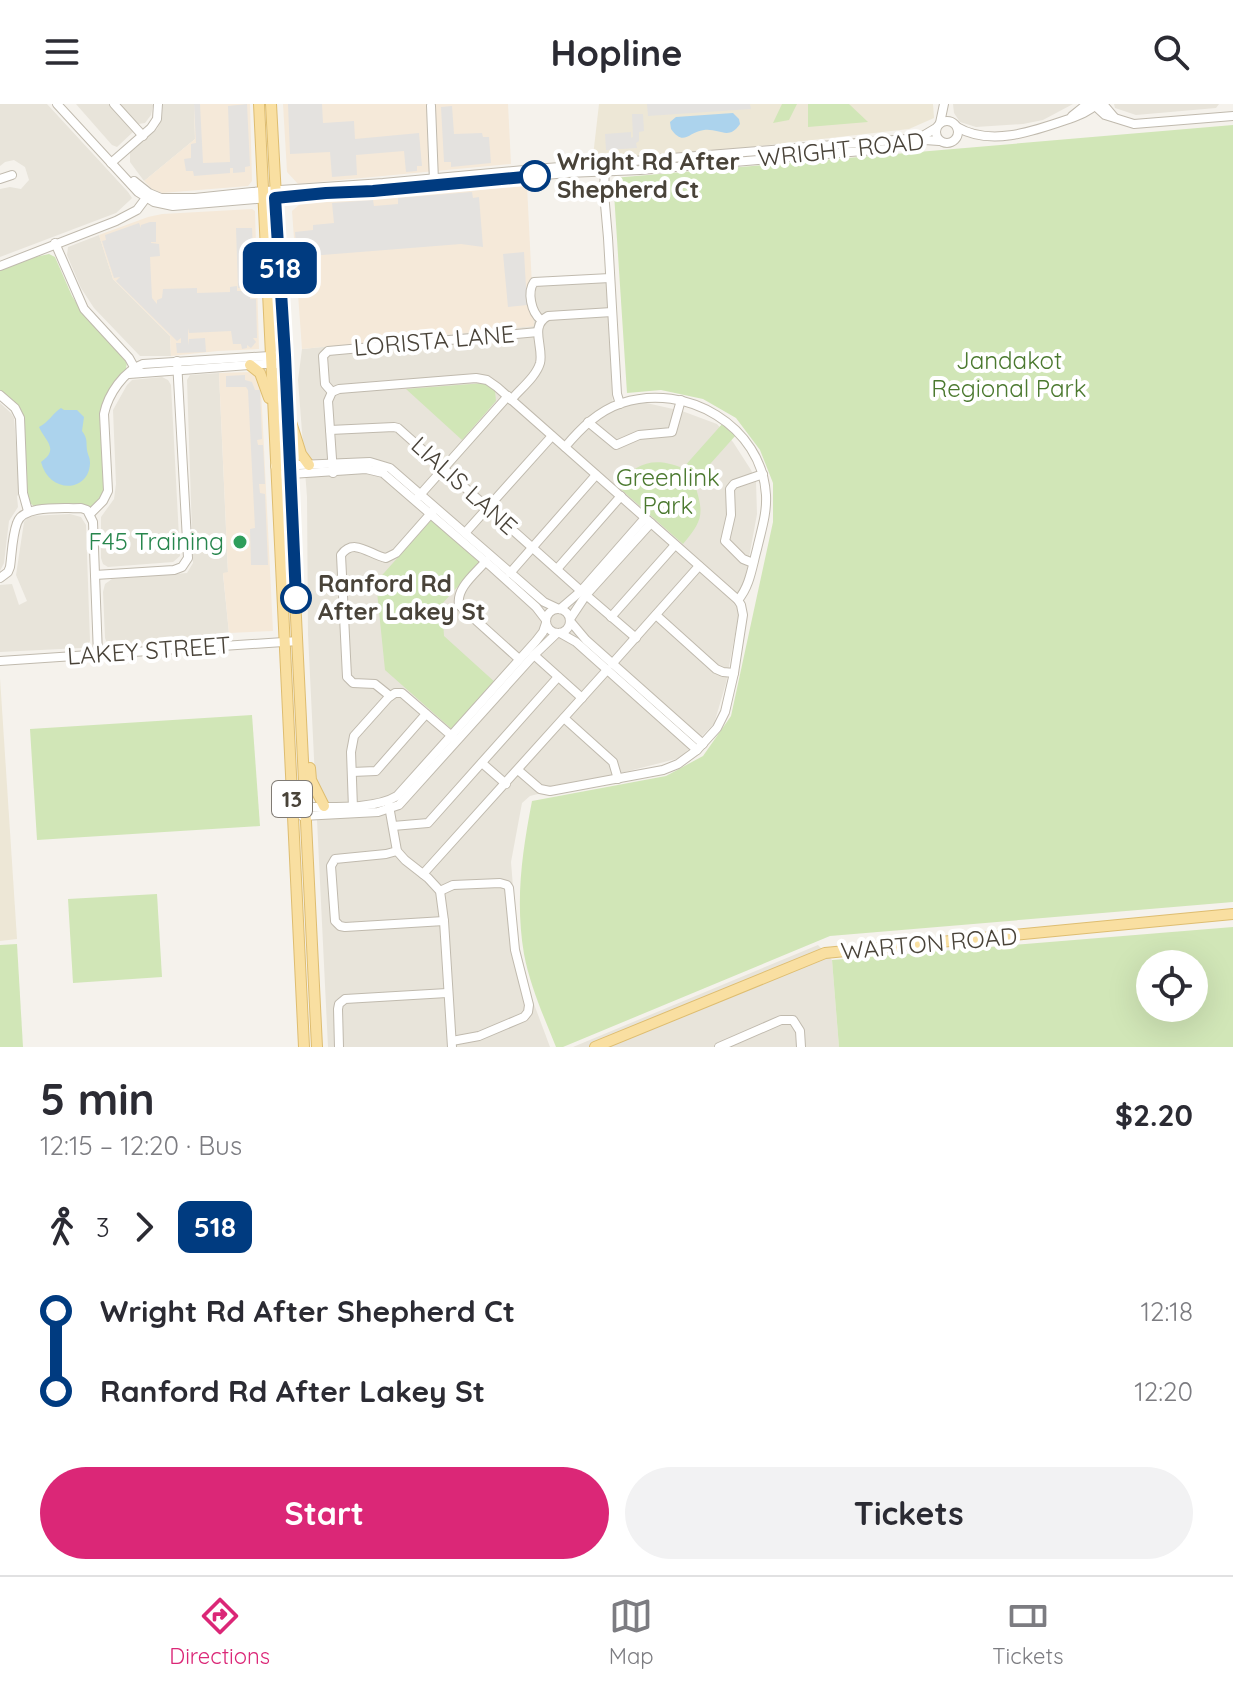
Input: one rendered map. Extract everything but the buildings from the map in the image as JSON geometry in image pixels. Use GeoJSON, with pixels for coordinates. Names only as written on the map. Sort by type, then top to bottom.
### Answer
{"type":"FeatureCollection","features":[{"type":"Feature","properties":{"kind":"main road","name":"13"},"geometry":{"type":"LineString","coordinates":[[259,104],[285,359],[317,1047]]}},
{"type":"Feature","properties":{"kind":"main road","name":"13"},"geometry":{"type":"LineString","coordinates":[[271,104],[269,194],[273,403],[304,1047]]}},
{"type":"Feature","properties":{"kind":"main road"},"geometry":{"type":"LineString","coordinates":[[250,365],[260,373],[273,403]]}},
{"type":"Feature","properties":{"kind":"main road"},"geometry":{"type":"LineString","coordinates":[[287,413],[301,454],[309,465]]}},
{"type":"Feature","properties":{"kind":"main road"},"geometry":{"type":"LineString","coordinates":[[303,751],[311,769],[315,791],[324,806]]}},
{"type":"Feature","properties":{"kind":"main road","name":"WARTON ROAD"},"geometry":{"type":"LineString","coordinates":[[595,1047],[825,953],[1230,918]]}},
{"type":"Feature","properties":{"kind":"main road"},"geometry":{"type":"LineString","coordinates":[[304,1023],[310,1018],[312,1010],[310,986],[314,976]]}},
{"type":"Feature","properties":{"kind":"street"},"geometry":{"type":"LineString","coordinates":[[0,266],[116,221],[137,210],[148,196],[60,104]]}},
{"type":"Feature","properties":{"kind":"street"},"geometry":{"type":"LineString","coordinates":[[114,104],[143,136]]}},
{"type":"Feature","properties":{"kind":"street"},"geometry":{"type":"LineString","coordinates":[[112,161],[155,124],[158,104]]}},
{"type":"Feature","properties":{"kind":"street"},"geometry":{"type":"LineString","coordinates":[[945,104],[946,125]]}},
{"type":"Feature","properties":{"kind":"street"},"geometry":{"type":"LineString","coordinates":[[1095,104],[1102,113],[1134,124],[1231,117],[1228,104]]}},
{"type":"Feature","properties":{"kind":"street","name":"WRIGHT ROAD"},"geometry":{"type":"LineString","coordinates":[[148,196],[192,202],[326,189],[373,191],[434,181],[776,154],[916,138],[946,125],[987,136],[1017,134],[1040,130],[1095,104]]}},
{"type":"Feature","properties":{"kind":"street"},"geometry":{"type":"LineString","coordinates":[[431,105],[434,181]]}},
{"type":"Feature","properties":{"kind":"street","name":"WRIGHT ROAD"},"geometry":{"type":"LineString","coordinates":[[946,125],[958,132],[957,138]]}},
{"type":"Feature","properties":{"kind":"street","name":"WRIGHT ROAD"},"geometry":{"type":"LineString","coordinates":[[939,141],[936,134],[946,125]]}},
{"type":"Feature","properties":{"kind":"street","name":"WRIGHT ROAD"},"geometry":{"type":"LineString","coordinates":[[776,154],[886,149],[925,140],[948,144],[972,134]]}},
{"type":"Feature","properties":{"kind":"street"},"geometry":{"type":"LineString","coordinates":[[600,168],[620,404]]}},
{"type":"Feature","properties":{"kind":"street"},"geometry":{"type":"LineString","coordinates":[[0,179],[12,175]]}},
{"type":"Feature","properties":{"kind":"street"},"geometry":{"type":"LineString","coordinates":[[55,243],[84,309],[134,367]]}},
{"type":"Feature","properties":{"kind":"street"},"geometry":{"type":"LineString","coordinates":[[541,320],[532,308],[531,286],[534,282],[610,278]]}},
{"type":"Feature","properties":{"kind":"street"},"geometry":{"type":"LineString","coordinates":[[419,497],[538,368],[538,325],[541,320],[548,316],[612,312]]}},
{"type":"Feature","properties":{"kind":"street","name":"LORISTA LANE"},"geometry":{"type":"LineString","coordinates":[[332,392],[325,384],[323,356],[328,351],[538,332]]}},
{"type":"Feature","properties":{"kind":"street"},"geometry":{"type":"LineString","coordinates":[[125,376],[178,365],[285,359]]}},
{"type":"Feature","properties":{"kind":"street"},"geometry":{"type":"LineString","coordinates":[[90,514],[108,491],[104,414],[125,376],[134,367],[143,364],[250,365],[272,360]]}},
{"type":"Feature","properties":{"kind":"street"},"geometry":{"type":"LineString","coordinates":[[95,575],[174,570],[182,567],[188,558],[178,365]]}},
{"type":"Feature","properties":{"kind":"street"},"geometry":{"type":"LineString","coordinates":[[332,468],[328,401],[332,392],[476,378],[487,380],[738,600],[743,615],[725,712],[717,728],[700,747],[671,767],[547,792],[518,770]]}},
{"type":"Feature","properties":{"kind":"street"},"geometry":{"type":"LineString","coordinates":[[0,395],[15,408],[20,418],[23,493],[28,511]]}},
{"type":"Feature","properties":{"kind":"street"},"geometry":{"type":"LineString","coordinates":[[565,447],[588,422],[605,411],[641,398],[681,400],[711,411],[733,427],[750,447],[763,474],[766,496],[766,514],[747,586],[738,600]]}},
{"type":"Feature","properties":{"kind":"street"},"geometry":{"type":"LineString","coordinates":[[588,422],[616,445],[639,435],[669,433],[674,429],[681,400]]}},
{"type":"Feature","properties":{"kind":"street","name":"LIALIS LANE"},"geometry":{"type":"LineString","coordinates":[[330,430],[397,427],[636,638]]}},
{"type":"Feature","properties":{"kind":"street"},"geometry":{"type":"LineString","coordinates":[[465,533],[552,436]]}},
{"type":"Feature","properties":{"kind":"street"},"geometry":{"type":"LineString","coordinates":[[289,470],[309,465],[332,468]]}},
{"type":"Feature","properties":{"kind":"street"},"geometry":{"type":"LineString","coordinates":[[276,470],[366,469],[388,476],[419,497],[536,607],[549,630],[576,642],[610,667]]}},
{"type":"Feature","properties":{"kind":"street"},"geometry":{"type":"LineString","coordinates":[[753,563],[743,559],[725,541],[731,515],[730,489],[734,484],[763,474]]}},
{"type":"Feature","properties":{"kind":"street"},"geometry":{"type":"LineString","coordinates":[[510,573],[596,475]]}},
{"type":"Feature","properties":{"kind":"street"},"geometry":{"type":"LineString","coordinates":[[557,569],[621,496]]}},
{"type":"Feature","properties":{"kind":"street"},"geometry":{"type":"LineString","coordinates":[[0,578],[10,567],[18,520],[28,511],[87,510],[93,522],[98,655]]}},
{"type":"Feature","properties":{"kind":"street"},"geometry":{"type":"LineString","coordinates":[[434,511],[465,533],[544,602],[566,613],[581,636],[610,667],[700,747]]}},
{"type":"Feature","properties":{"kind":"street"},"geometry":{"type":"LineString","coordinates":[[434,511],[396,553],[386,558],[357,546],[344,549],[340,562],[347,677],[353,683],[375,684],[392,694],[402,693],[454,739]]}},
{"type":"Feature","properties":{"kind":"street"},"geometry":{"type":"LineString","coordinates":[[454,739],[534,655],[558,633],[567,630],[584,593],[648,520]]}},
{"type":"Feature","properties":{"kind":"street"},"geometry":{"type":"LineString","coordinates":[[611,617],[675,545]]}},
{"type":"Feature","properties":{"kind":"street"},"geometry":{"type":"LineString","coordinates":[[486,561],[461,590],[457,601],[519,659]]}},
{"type":"Feature","properties":{"kind":"street"},"geometry":{"type":"LineString","coordinates":[[423,874],[699,566]]}},
{"type":"Feature","properties":{"kind":"street"},"geometry":{"type":"LineString","coordinates":[[292,812],[399,805],[539,638],[549,613],[584,593]]}},
{"type":"Feature","properties":{"kind":"street"},"geometry":{"type":"LineString","coordinates":[[656,615],[716,669],[734,673]]}},
{"type":"Feature","properties":{"kind":"street","name":"LAKEY STREET"},"geometry":{"type":"LineString","coordinates":[[0,661],[298,641]]}},
{"type":"Feature","properties":{"kind":"street"},"geometry":{"type":"LineString","coordinates":[[534,655],[582,698]]}},
{"type":"Feature","properties":{"kind":"street"},"geometry":{"type":"LineString","coordinates":[[393,826],[428,823],[558,677]]}},
{"type":"Feature","properties":{"kind":"street"},"geometry":{"type":"LineString","coordinates":[[354,809],[351,752],[354,736],[392,694]]}},
{"type":"Feature","properties":{"kind":"street"},"geometry":{"type":"LineString","coordinates":[[352,772],[376,771],[426,714]]}},
{"type":"Feature","properties":{"kind":"street"},"geometry":{"type":"LineString","coordinates":[[564,718],[613,762],[618,779]]}},
{"type":"Feature","properties":{"kind":"street"},"geometry":{"type":"LineString","coordinates":[[482,763],[506,784]]}},
{"type":"Feature","properties":{"kind":"street"},"geometry":{"type":"LineString","coordinates":[[389,805],[397,851],[440,891],[452,1044],[524,1017],[529,1005],[515,950],[507,885],[457,885],[440,891]]}},
{"type":"Feature","properties":{"kind":"street"},"geometry":{"type":"LineString","coordinates":[[306,811],[324,806],[354,809]]}},
{"type":"Feature","properties":{"kind":"street"},"geometry":{"type":"LineString","coordinates":[[397,851],[335,859],[331,866],[335,921],[345,927],[444,921]]}},
{"type":"Feature","properties":{"kind":"street"},"geometry":{"type":"LineString","coordinates":[[339,1047],[338,1009],[345,999],[447,993]]}},
{"type":"Feature","properties":{"kind":"street"},"geometry":{"type":"LineString","coordinates":[[721,1047],[781,1020],[793,1020],[800,1031],[801,1047]]}},
{"type":"Feature","properties":{"kind":"shaded area"},"geometry":{"type":"Polygon","coordinates":[[[0,104],[47,104],[132,198],[116,213],[0,257],[0,189],[21,189],[29,180],[25,167],[14,160],[0,166],[0,104]]]}},
{"type":"Feature","properties":{"kind":"shaded area"},"geometry":{"type":"Polygon","coordinates":[[[76,104],[110,104],[134,131],[117,147],[112,145],[76,104]]]}},
{"type":"Feature","properties":{"kind":"shaded area"},"geometry":{"type":"Polygon","coordinates":[[[120,104],[153,105],[145,123],[138,124],[120,104]]]}},
{"type":"Feature","properties":{"kind":"shaded area"},"geometry":{"type":"Polygon","coordinates":[[[163,104],[194,104],[195,139],[144,181],[130,162],[130,152],[157,129],[162,119],[163,104]]]}},
{"type":"Feature","properties":{"kind":"shaded area"},"geometry":{"type":"Polygon","coordinates":[[[194,104],[250,104],[252,181],[248,186],[162,193],[144,181],[195,139],[194,104]]]}},
{"type":"Feature","properties":{"kind":"shaded area"},"geometry":{"type":"Polygon","coordinates":[[[194,104],[200,104],[203,163],[230,162],[228,106],[247,104],[250,166],[245,167],[245,172],[233,173],[233,168],[230,168],[230,173],[194,176],[193,171],[186,171],[184,159],[191,158],[191,144],[196,143],[194,104]]]}},
{"type":"Feature","properties":{"kind":"shaded area"},"geometry":{"type":"Polygon","coordinates":[[[283,104],[508,104],[511,164],[298,184],[287,172],[283,104]]]}},
{"type":"Feature","properties":{"kind":"shaded area"},"geometry":{"type":"Polygon","coordinates":[[[288,104],[322,104],[323,123],[354,121],[355,139],[419,133],[422,166],[417,166],[417,171],[406,172],[404,151],[356,155],[357,175],[332,177],[330,152],[290,154],[288,104]]]}},
{"type":"Feature","properties":{"kind":"shaded area"},"geometry":{"type":"Polygon","coordinates":[[[599,104],[933,104],[934,118],[909,129],[592,165],[599,104]]]}},
{"type":"Feature","properties":{"kind":"shaded area"},"geometry":{"type":"Polygon","coordinates":[[[647,104],[750,104],[751,109],[648,116],[647,104]]]}},
{"type":"Feature","properties":{"kind":"shaded area"},"geometry":{"type":"Polygon","coordinates":[[[953,104],[1073,104],[1043,120],[976,127],[960,122],[953,104]]]}},
{"type":"Feature","properties":{"kind":"shaded area"},"geometry":{"type":"Polygon","coordinates":[[[1114,104],[1219,104],[1216,108],[1136,115],[1115,108],[1114,104]]]}},
{"type":"Feature","properties":{"kind":"shaded area"},"geometry":{"type":"Polygon","coordinates":[[[452,106],[454,134],[482,133],[483,137],[489,137],[491,163],[451,167],[451,162],[444,162],[441,107],[452,106]]]}},
{"type":"Feature","properties":{"kind":"shaded area"},"geometry":{"type":"Polygon","coordinates":[[[632,114],[643,114],[644,131],[639,132],[637,148],[606,150],[605,134],[631,132],[633,137],[632,114]]]}},
{"type":"Feature","properties":{"kind":"shaded area"},"geometry":{"type":"Polygon","coordinates":[[[527,186],[534,326],[302,349],[292,211],[300,204],[527,186]]]}},
{"type":"Feature","properties":{"kind":"shaded area"},"geometry":{"type":"Polygon","coordinates":[[[472,192],[473,198],[479,197],[483,247],[461,244],[297,257],[295,232],[313,230],[313,225],[334,223],[332,203],[373,200],[374,206],[398,204],[398,198],[472,192]]]}},
{"type":"Feature","properties":{"kind":"shaded area"},"geometry":{"type":"Polygon","coordinates":[[[255,211],[259,349],[171,356],[170,336],[113,279],[99,235],[162,214],[255,211]]]}},
{"type":"Feature","properties":{"kind":"shaded area"},"geometry":{"type":"Polygon","coordinates":[[[156,222],[156,242],[151,243],[159,244],[160,256],[150,257],[152,298],[157,304],[157,300],[162,298],[163,289],[197,288],[197,293],[230,292],[230,287],[237,286],[237,291],[243,291],[243,288],[238,288],[236,228],[252,228],[255,289],[250,290],[250,299],[256,299],[257,338],[253,338],[256,342],[251,348],[247,345],[242,349],[241,344],[233,344],[231,331],[189,333],[188,328],[188,345],[189,339],[205,338],[206,352],[177,353],[176,343],[181,343],[181,338],[177,341],[116,281],[120,277],[114,278],[102,241],[106,240],[105,235],[139,223],[141,228],[141,225],[156,222]]]}},
{"type":"Feature","properties":{"kind":"shaded area"},"geometry":{"type":"Polygon","coordinates":[[[99,235],[113,279],[170,336],[171,356],[140,356],[94,308],[81,288],[67,255],[68,247],[99,235]]]}},
{"type":"Feature","properties":{"kind":"shaded area"},"geometry":{"type":"Polygon","coordinates":[[[524,252],[527,305],[508,307],[503,254],[524,252]]]}},
{"type":"Feature","properties":{"kind":"shaded area"},"geometry":{"type":"Polygon","coordinates":[[[607,282],[613,409],[642,402],[682,411],[717,424],[733,442],[756,481],[757,514],[726,683],[714,724],[680,758],[530,796],[522,803],[511,862],[517,936],[531,996],[550,1047],[328,1047],[308,634],[307,497],[298,380],[302,349],[533,326],[535,286],[607,282]]]}},
{"type":"Feature","properties":{"kind":"shaded area"},"geometry":{"type":"Polygon","coordinates":[[[252,372],[261,388],[273,631],[229,633],[223,573],[228,572],[219,373],[252,372]]]}},
{"type":"Feature","properties":{"kind":"shaded area"},"geometry":{"type":"Polygon","coordinates":[[[219,373],[228,573],[223,574],[229,633],[226,637],[112,646],[105,638],[105,584],[112,579],[187,573],[193,563],[187,380],[190,375],[219,373]]]}},
{"type":"Feature","properties":{"kind":"shaded area"},"geometry":{"type":"Polygon","coordinates":[[[245,375],[245,380],[252,382],[255,390],[260,390],[262,439],[257,440],[258,445],[263,445],[265,484],[259,484],[260,493],[265,494],[268,565],[251,565],[250,529],[255,528],[248,390],[246,387],[226,387],[226,376],[245,375]]]}},
{"type":"Feature","properties":{"kind":"shaded area"},"geometry":{"type":"Polygon","coordinates":[[[162,377],[171,385],[180,556],[173,562],[108,567],[101,558],[101,517],[114,499],[116,484],[113,410],[132,380],[162,377]]]}},
{"type":"Feature","properties":{"kind":"shaded area"},"geometry":{"type":"Polygon","coordinates":[[[0,403],[14,418],[20,493],[17,496],[18,507],[9,521],[4,563],[0,571],[0,403]]]}},
{"type":"Feature","properties":{"kind":"shaded area"},"geometry":{"type":"Polygon","coordinates":[[[70,514],[81,517],[86,525],[90,641],[81,648],[0,652],[0,585],[12,584],[19,605],[27,601],[16,575],[24,522],[29,516],[70,514]]]}},
{"type":"Feature","properties":{"kind":"shaded area"},"geometry":{"type":"Polygon","coordinates":[[[0,678],[17,939],[0,941],[0,678]]]}},
{"type":"Feature","properties":{"kind":"shaded area"},"geometry":{"type":"Polygon","coordinates":[[[818,945],[832,960],[839,1047],[573,1047],[818,945]]]}},
{"type":"Feature","properties":{"kind":"green space"},"geometry":{"type":"Polygon","coordinates":[[[782,104],[797,104],[789,120],[773,123],[782,104]]]}},
{"type":"Feature","properties":{"kind":"green space"},"geometry":{"type":"Polygon","coordinates":[[[808,104],[849,104],[868,122],[808,127],[808,104]]]}},
{"type":"Feature","properties":{"kind":"green space","name":"Jandakot Regional Park"},"geometry":{"type":"Polygon","coordinates":[[[1233,125],[1233,902],[830,936],[563,1047],[556,1047],[530,978],[521,934],[521,877],[532,801],[666,776],[703,756],[731,716],[773,522],[773,483],[760,450],[736,418],[703,399],[661,390],[627,393],[613,178],[1233,125]]]}},
{"type":"Feature","properties":{"kind":"green space"},"geometry":{"type":"Polygon","coordinates":[[[49,254],[55,257],[72,296],[85,316],[127,362],[126,369],[105,403],[105,490],[91,507],[35,507],[30,503],[27,498],[23,425],[0,391],[0,270],[49,254]]]}},
{"type":"Feature","properties":{"kind":"green space"},"geometry":{"type":"Polygon","coordinates":[[[484,383],[495,391],[496,401],[462,440],[406,389],[484,383]]]}},
{"type":"Feature","properties":{"kind":"green space","name":"Greenlink Park"},"geometry":{"type":"Polygon","coordinates":[[[723,423],[736,435],[694,482],[700,515],[683,544],[616,485],[631,471],[646,464],[663,462],[683,468],[723,423]]]}},
{"type":"Feature","properties":{"kind":"green space"},"geometry":{"type":"Polygon","coordinates":[[[432,519],[480,562],[442,604],[444,636],[497,684],[455,732],[385,670],[376,582],[432,519]]]}},
{"type":"Feature","properties":{"kind":"green space"},"geometry":{"type":"Polygon","coordinates":[[[252,715],[260,826],[37,840],[30,729],[252,715]]]}},
{"type":"Feature","properties":{"kind":"green space"},"geometry":{"type":"Polygon","coordinates":[[[157,894],[162,977],[73,983],[68,899],[157,894]]]}},
{"type":"Feature","properties":{"kind":"green space"},"geometry":{"type":"Polygon","coordinates":[[[1233,927],[1233,1047],[839,1047],[832,960],[1233,927]]]}},
{"type":"Feature","properties":{"kind":"green space"},"geometry":{"type":"Polygon","coordinates":[[[17,944],[23,1047],[0,1047],[0,945],[17,944]]]}},
{"type":"Feature","properties":{"kind":"water"},"geometry":{"type":"Polygon","coordinates":[[[733,113],[740,124],[732,132],[704,130],[683,138],[671,129],[670,122],[676,117],[733,113]]]}},
{"type":"Feature","properties":{"kind":"water"},"geometry":{"type":"Polygon","coordinates":[[[61,408],[77,410],[84,417],[82,431],[90,461],[83,480],[68,486],[52,480],[41,462],[50,449],[39,427],[61,408]]]}},
{"type":"Feature","properties":{"kind":"bus line","name":"518"},"geometry":{"type":"LineString","coordinates":[[296,598],[275,198],[535,176]]}},
{"type":"Feature","properties":{"kind":"place","name":"Wright Rd After Shepherd Ct"},"geometry":{"type":"Point","coordinates":[535,176]}},
{"type":"Feature","properties":{"kind":"place","name":"F45 Training"},"geometry":{"type":"Point","coordinates":[240,542]}},
{"type":"Feature","properties":{"kind":"place","name":"Ranford Rd After Lakey St"},"geometry":{"type":"Point","coordinates":[296,598]}}]}
